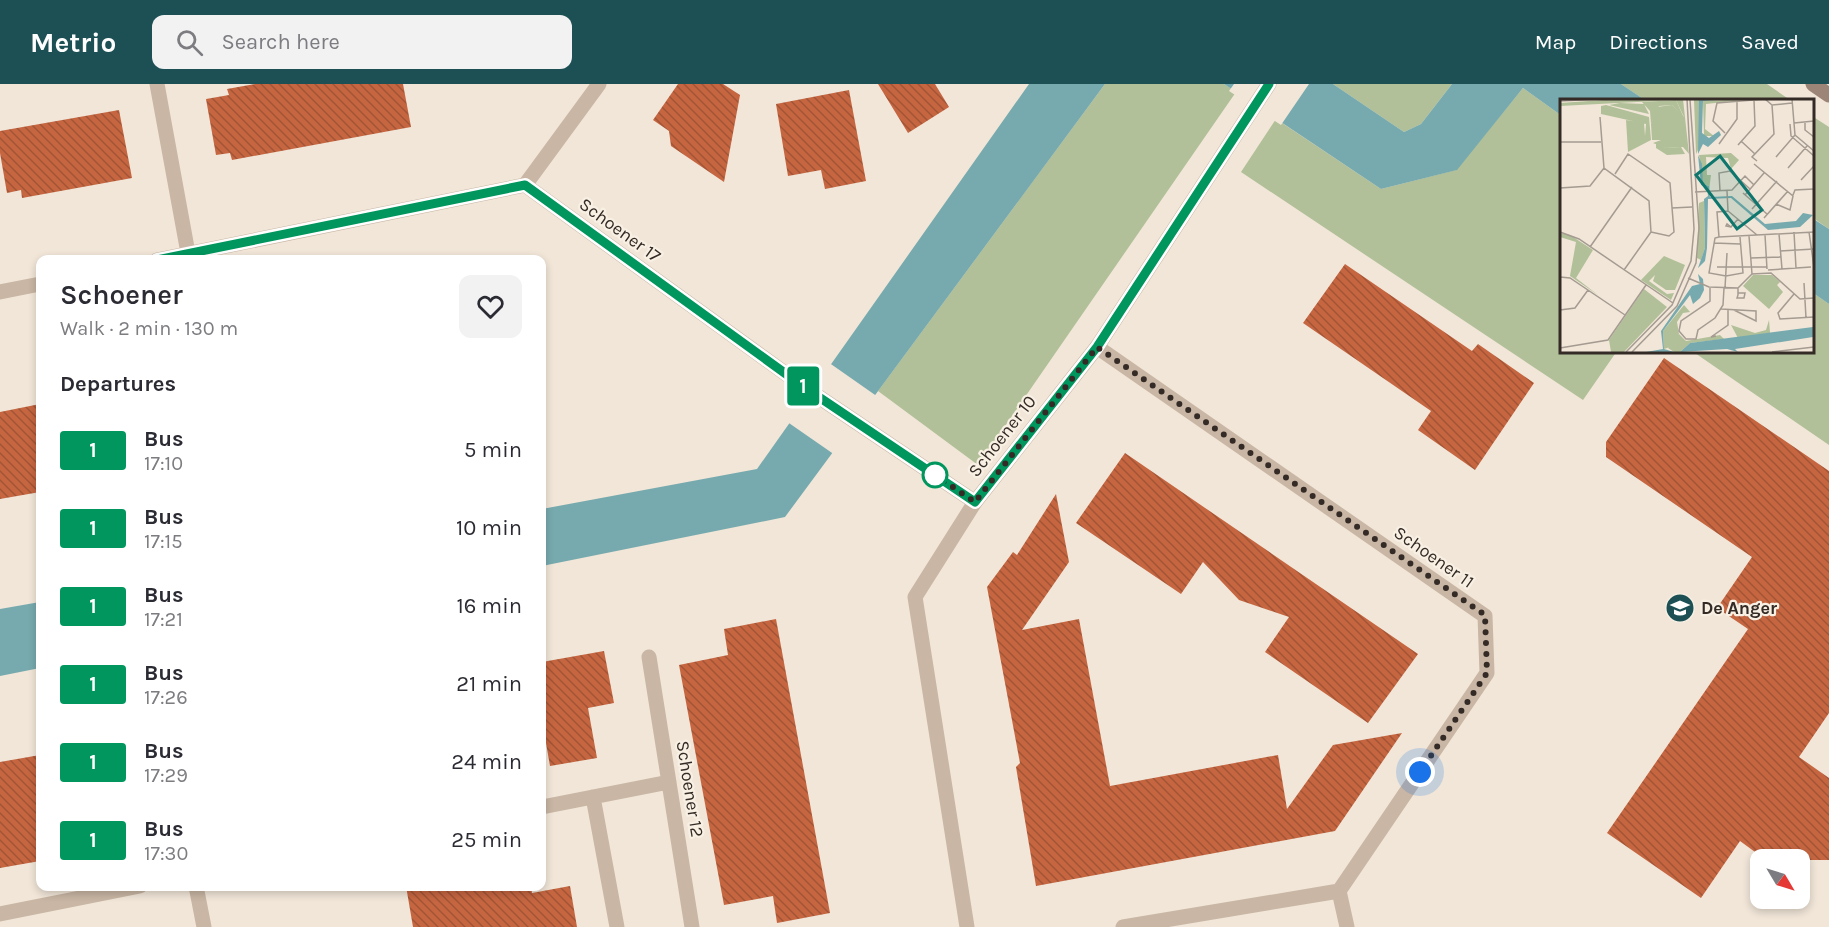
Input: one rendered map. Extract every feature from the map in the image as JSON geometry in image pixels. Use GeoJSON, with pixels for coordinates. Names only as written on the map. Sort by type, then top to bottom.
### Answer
{"type":"FeatureCollection","features":[{"type":"Feature","properties":{"kind":"main road"},"geometry":{"type":"LineString","coordinates":[[1812,84],[1829,95]]}},
{"type":"Feature","properties":{"kind":"street"},"geometry":{"type":"LineString","coordinates":[[157,84],[188,253]]}},
{"type":"Feature","properties":{"kind":"street"},"geometry":{"type":"LineString","coordinates":[[179,255],[525,185],[599,84]]}},
{"type":"Feature","properties":{"kind":"street","name":"Schoener 10"},"geometry":{"type":"LineString","coordinates":[[967,927],[915,597],[975,502],[1097,347],[1269,84]]}},
{"type":"Feature","properties":{"kind":"street","name":"Schoener 17"},"geometry":{"type":"LineString","coordinates":[[525,185],[804,387],[975,502]]}},
{"type":"Feature","properties":{"kind":"street"},"geometry":{"type":"LineString","coordinates":[[0,292],[36,285]]}},
{"type":"Feature","properties":{"kind":"street","name":"Schoener 11"},"geometry":{"type":"LineString","coordinates":[[1097,347],[1485,615],[1487,673],[1339,891]]}},
{"type":"Feature","properties":{"kind":"street","name":"Schoener 12"},"geometry":{"type":"LineString","coordinates":[[649,657],[692,927]]}},
{"type":"Feature","properties":{"kind":"street"},"geometry":{"type":"LineString","coordinates":[[546,806],[669,782]]}},
{"type":"Feature","properties":{"kind":"street"},"geometry":{"type":"LineString","coordinates":[[593,797],[617,927]]}},
{"type":"Feature","properties":{"kind":"street"},"geometry":{"type":"LineString","coordinates":[[0,914],[115,891]]}},
{"type":"Feature","properties":{"kind":"street"},"geometry":{"type":"LineString","coordinates":[[197,891],[204,927]]}},
{"type":"Feature","properties":{"kind":"street"},"geometry":{"type":"LineString","coordinates":[[1123,927],[1339,891],[1347,927]]}},
{"type":"Feature","properties":{"kind":"green space"},"geometry":{"type":"Polygon","coordinates":[[[1105,84],[1224,84],[1236,92],[978,465],[878,391],[1105,84]]]}},
{"type":"Feature","properties":{"kind":"green space"},"geometry":{"type":"Polygon","coordinates":[[[1333,84],[1452,84],[1421,124],[1404,132],[1333,84]]]}},
{"type":"Feature","properties":{"kind":"green space"},"geometry":{"type":"Polygon","coordinates":[[[1621,84],[1767,84],[1789,99],[1644,99],[1621,84]]]}},
{"type":"Feature","properties":{"kind":"green space"},"geometry":{"type":"Polygon","coordinates":[[[1523,88],[1560,115],[1560,352],[1616,352],[1583,400],[1241,172],[1276,119],[1381,189],[1456,170],[1523,88]]]}},
{"type":"Feature","properties":{"kind":"green space"},"geometry":{"type":"Polygon","coordinates":[[[1814,117],[1829,127],[1829,229],[1814,219],[1814,117]]]}},
{"type":"Feature","properties":{"kind":"green space"},"geometry":{"type":"Polygon","coordinates":[[[1814,294],[1829,304],[1829,445],[1693,352],[1814,352],[1814,294]]]}},
{"type":"Feature","properties":{"kind":"water"},"geometry":{"type":"Polygon","coordinates":[[[1029,84],[1105,84],[785,517],[546,565],[546,508],[757,469],[1029,84]]]}},
{"type":"Feature","properties":{"kind":"water"},"geometry":{"type":"Polygon","coordinates":[[[1224,84],[1333,84],[1404,132],[1421,124],[1452,84],[1621,84],[1644,99],[1560,99],[1560,115],[1523,88],[1457,170],[1381,189],[1224,84]]]}},
{"type":"Feature","properties":{"kind":"water"},"geometry":{"type":"Polygon","coordinates":[[[1814,219],[1829,229],[1829,304],[1814,294],[1814,219]]]}},
{"type":"Feature","properties":{"kind":"water"},"geometry":{"type":"Polygon","coordinates":[[[36,603],[36,669],[0,676],[0,609],[36,603]]]}},
{"type":"Feature","properties":{"kind":"pier"},"geometry":{"type":"Polygon","coordinates":[[[1234,84],[1309,84],[1281,125],[1229,91],[1234,84]]]}},
{"type":"Feature","properties":{"kind":"pier"},"geometry":{"type":"Polygon","coordinates":[[[828,362],[878,397],[835,455],[786,421],[828,362]]]}},
{"type":"Feature","properties":{"kind":"building"},"geometry":{"type":"Polygon","coordinates":[[[255,84],[403,84],[411,127],[232,160],[230,153],[216,155],[206,99],[229,95],[227,89],[255,84]]]}},
{"type":"Feature","properties":{"kind":"building"},"geometry":{"type":"Polygon","coordinates":[[[678,84],[723,84],[740,95],[724,182],[671,146],[669,131],[653,120],[678,84]]]}},
{"type":"Feature","properties":{"kind":"building"},"geometry":{"type":"Polygon","coordinates":[[[878,84],[935,84],[949,107],[908,133],[878,84]]]}},
{"type":"Feature","properties":{"kind":"building"},"geometry":{"type":"Polygon","coordinates":[[[849,90],[866,181],[825,189],[821,170],[788,176],[776,104],[849,90]]]}},
{"type":"Feature","properties":{"kind":"building"},"geometry":{"type":"Polygon","coordinates":[[[119,110],[132,178],[22,198],[21,190],[7,193],[0,153],[0,131],[119,110]]]}},
{"type":"Feature","properties":{"kind":"building"},"geometry":{"type":"Polygon","coordinates":[[[1345,264],[1472,351],[1478,344],[1534,383],[1475,470],[1418,430],[1431,411],[1303,323],[1345,264]]]}},
{"type":"Feature","properties":{"kind":"building"},"geometry":{"type":"Polygon","coordinates":[[[1664,358],[1829,471],[1829,713],[1799,757],[1829,778],[1829,860],[1810,860],[1810,849],[1751,849],[1740,841],[1701,898],[1607,833],[1748,629],[1717,608],[1752,557],[1606,457],[1606,442],[1664,358]]]}},
{"type":"Feature","properties":{"kind":"building"},"geometry":{"type":"Polygon","coordinates":[[[36,405],[36,493],[0,499],[0,412],[36,405]]]}},
{"type":"Feature","properties":{"kind":"building"},"geometry":{"type":"Polygon","coordinates":[[[1125,453],[1418,654],[1368,723],[1265,652],[1289,617],[1239,600],[1203,562],[1181,594],[1076,523],[1125,453]]]}},
{"type":"Feature","properties":{"kind":"building"},"geometry":{"type":"Polygon","coordinates":[[[1056,494],[1069,562],[1022,630],[1079,619],[1110,786],[1278,755],[1287,809],[1333,745],[1402,733],[1335,831],[1036,886],[1016,767],[1020,763],[987,587],[1013,552],[1017,555],[1056,494]]]}},
{"type":"Feature","properties":{"kind":"building"},"geometry":{"type":"Polygon","coordinates":[[[776,619],[830,913],[777,923],[773,896],[724,905],[679,665],[728,655],[724,629],[776,619]]]}},
{"type":"Feature","properties":{"kind":"building"},"geometry":{"type":"Polygon","coordinates":[[[604,651],[614,703],[588,708],[597,758],[550,766],[546,743],[546,661],[604,651]]]}},
{"type":"Feature","properties":{"kind":"building"},"geometry":{"type":"Polygon","coordinates":[[[36,756],[36,862],[0,868],[0,762],[36,756]]]}},
{"type":"Feature","properties":{"kind":"building"},"geometry":{"type":"Polygon","coordinates":[[[570,886],[577,927],[413,927],[407,891],[532,891],[532,893],[570,886]]]}},
{"type":"Feature","properties":{"kind":"bus line","name":"1"},"geometry":{"type":"LineString","coordinates":[[182,255],[525,185],[804,387],[975,502],[1097,347],[1269,84]]}},
{"type":"Feature","properties":{"kind":"place","name":"De Anger"},"geometry":{"type":"Point","coordinates":[1680,608]}},
{"type":"Feature","properties":{"kind":"route"},"geometry":{"type":"LineString","coordinates":[[935,475],[975,502],[1097,347],[1485,615],[1487,673],[1420,772]]}}]}
